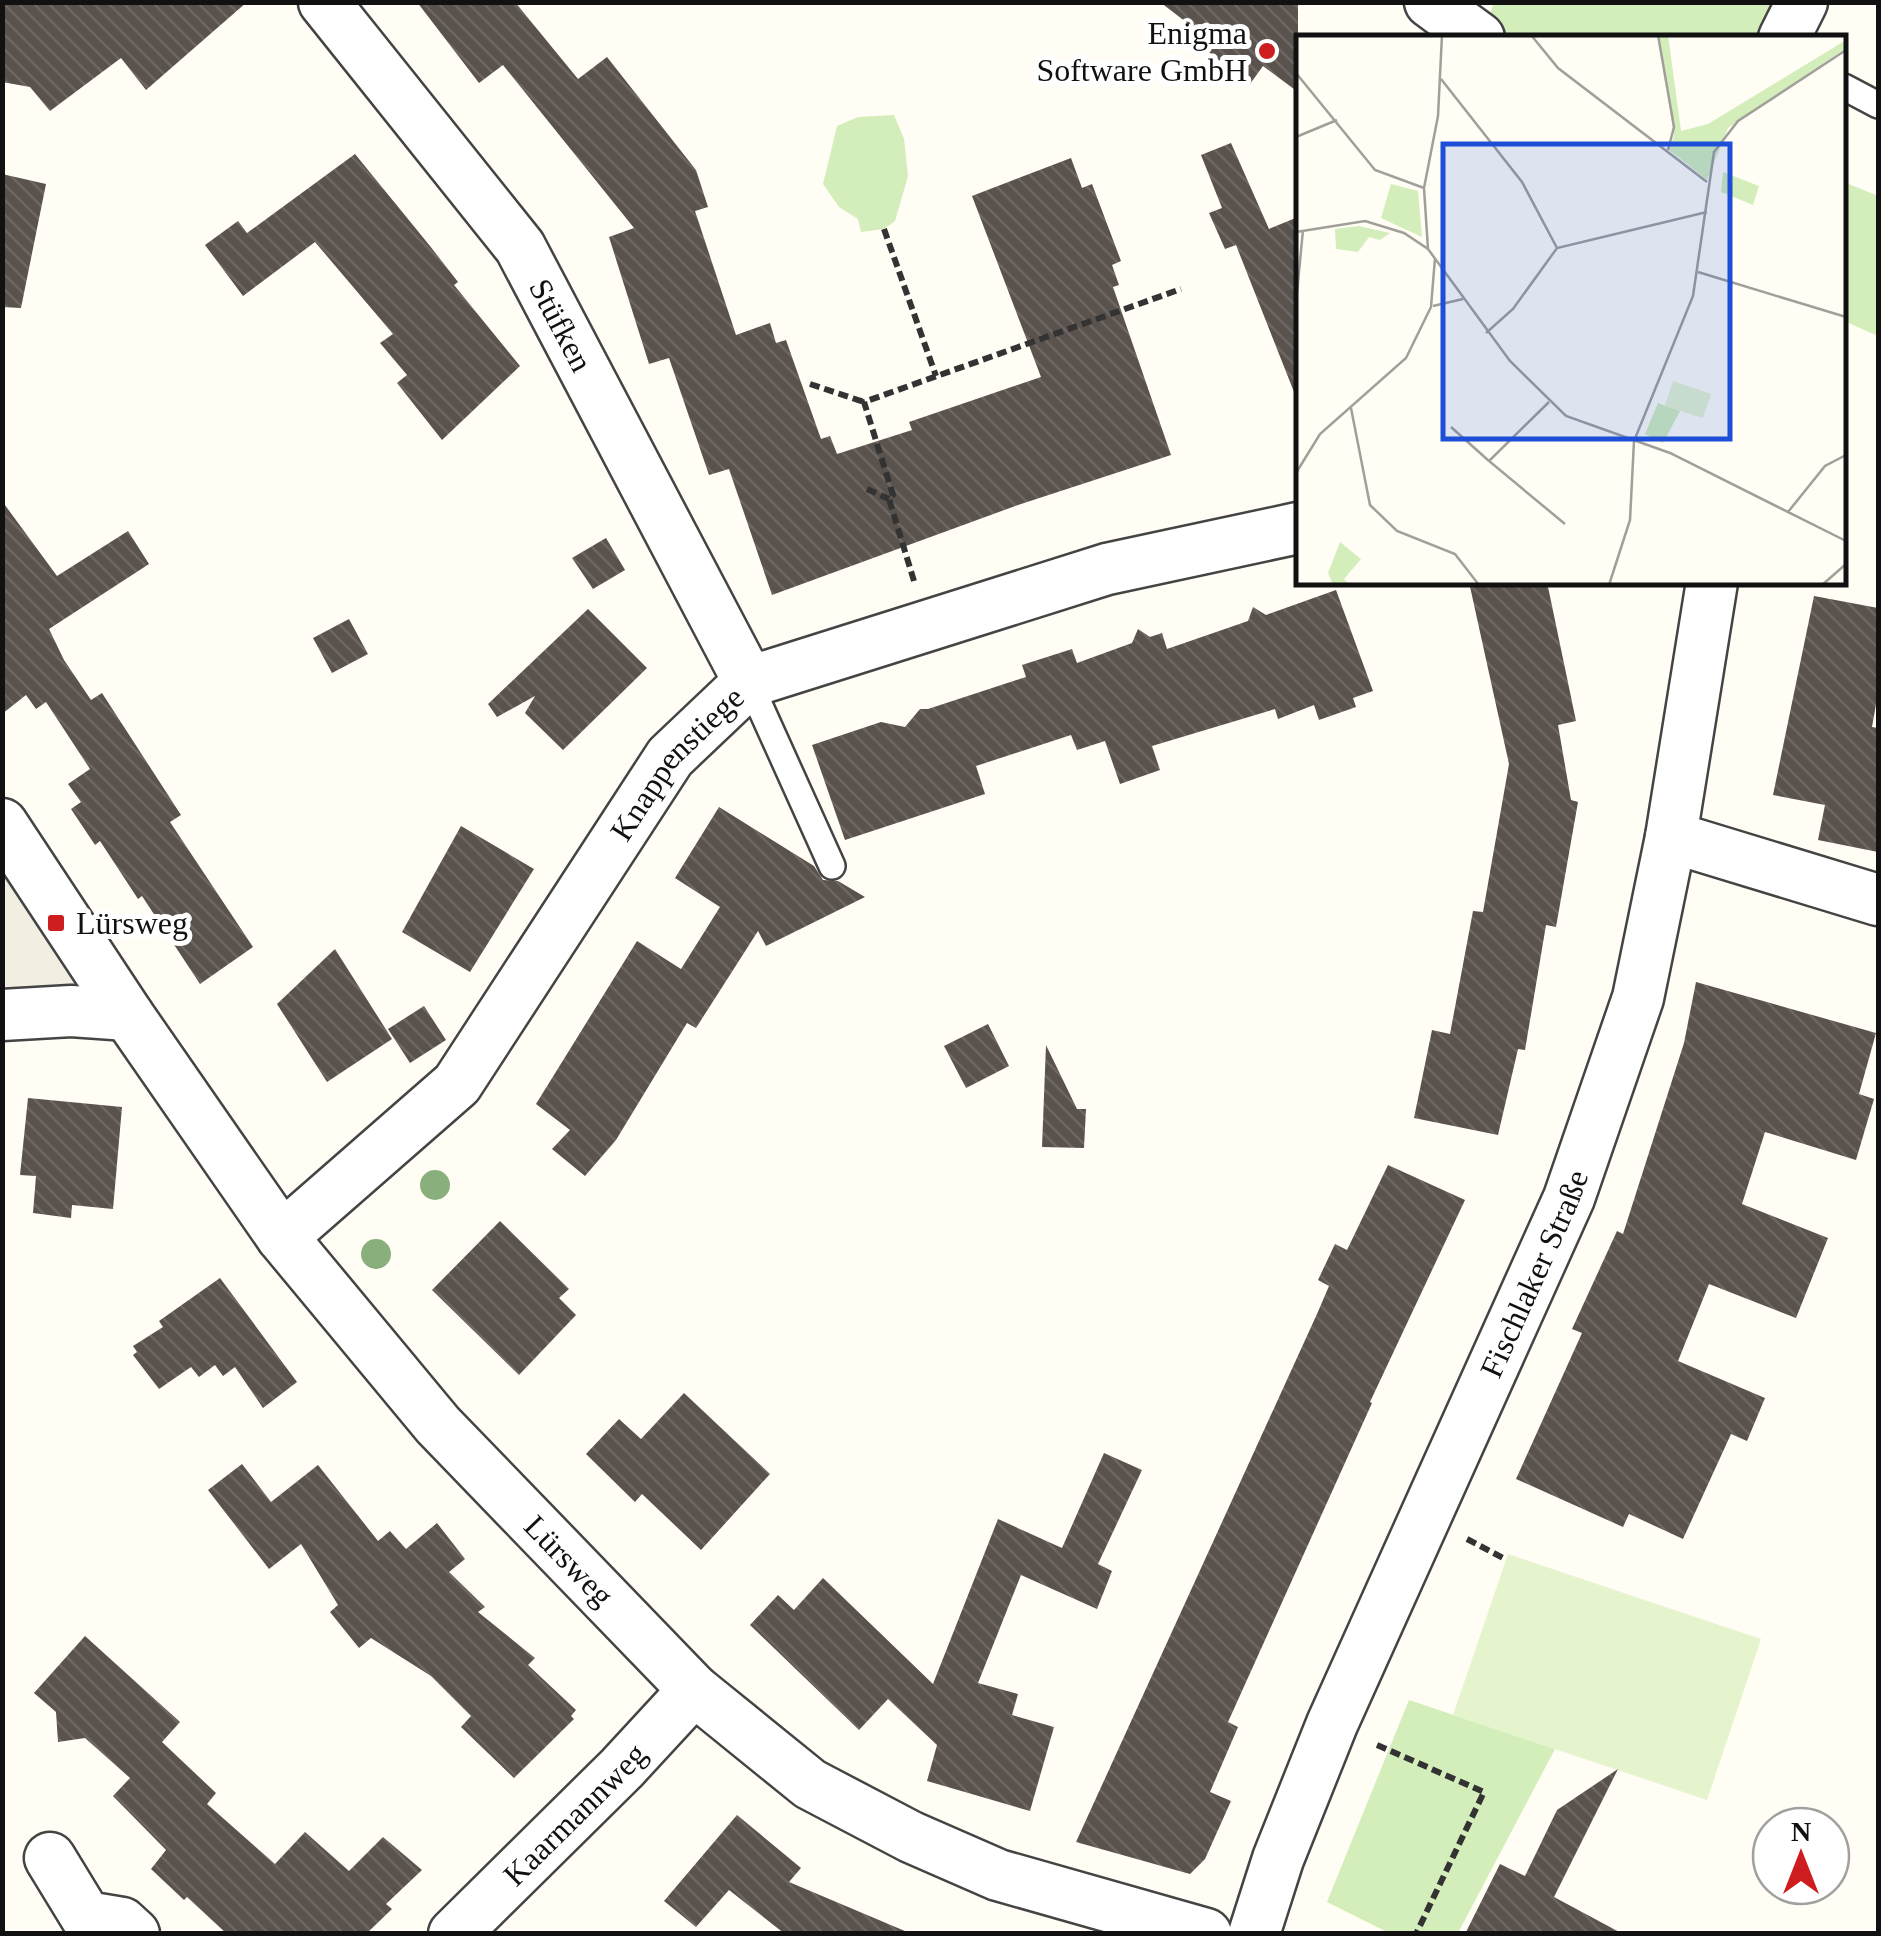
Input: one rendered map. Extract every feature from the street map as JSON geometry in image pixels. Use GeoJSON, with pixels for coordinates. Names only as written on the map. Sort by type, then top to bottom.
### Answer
{"type":"FeatureCollection","features":[{"type":"Feature","properties":{"kind":"street","name":"Stüfken"},"geometry":{"type":"LineString","coordinates":[[324,2],[520,247],[749,682]]}},
{"type":"Feature","properties":{"kind":"street"},"geometry":{"type":"LineString","coordinates":[[1430,2],[1481,25]]}},
{"type":"Feature","properties":{"kind":"street"},"geometry":{"type":"LineString","coordinates":[[1786,35],[1802,2]]}},
{"type":"Feature","properties":{"kind":"street","name":"Knappenstiege"},"geometry":{"type":"LineString","coordinates":[[282,1237],[457,1084],[670,757],[749,682],[1106,569],[1296,528]]}},
{"type":"Feature","properties":{"kind":"street","name":"Fischlaker Straße"},"geometry":{"type":"LineString","coordinates":[[1254,1934],[1278,1859],[1332,1724],[1570,1198],[1638,998],[1671,838],[1712,585]]}},
{"type":"Feature","properties":{"kind":"street","name":"Lürsweg"},"geometry":{"type":"LineString","coordinates":[[2,824],[282,1237],[438,1424],[694,1690],[810,1784],[911,1838],[998,1875],[1206,1934]]}},
{"type":"Feature","properties":{"kind":"street"},"geometry":{"type":"LineString","coordinates":[[1671,838],[1878,900]]}},
{"type":"Feature","properties":{"kind":"street"},"geometry":{"type":"LineString","coordinates":[[2,1016],[72,1011],[128,1015]]}},
{"type":"Feature","properties":{"kind":"street","name":"Kaarmannweg"},"geometry":{"type":"LineString","coordinates":[[454,1934],[622,1768],[694,1690]]}},
{"type":"Feature","properties":{"kind":"street"},"geometry":{"type":"LineString","coordinates":[[50,1858],[86,1917],[122,1922],[134,1934]]}},
{"type":"Feature","properties":{"kind":"lane"},"geometry":{"type":"LineString","coordinates":[[1846,88],[1878,105]]}},
{"type":"Feature","properties":{"kind":"lane"},"geometry":{"type":"LineString","coordinates":[[749,682],[832,866]]}},
{"type":"Feature","properties":{"kind":"path"},"geometry":{"type":"LineString","coordinates":[[884,230],[936,376]]}},
{"type":"Feature","properties":{"kind":"path"},"geometry":{"type":"LineString","coordinates":[[810,384],[864,402],[1181,289]]}},
{"type":"Feature","properties":{"kind":"path"},"geometry":{"type":"LineString","coordinates":[[864,402],[892,495],[888,499]]}},
{"type":"Feature","properties":{"kind":"path"},"geometry":{"type":"LineString","coordinates":[[868,489],[888,499],[928,626]]}},
{"type":"Feature","properties":{"kind":"path"},"geometry":{"type":"LineString","coordinates":[[1332,1724],[1484,1792],[1416,1934]]}},
{"type":"Feature","properties":{"kind":"green space"},"geometry":{"type":"Polygon","coordinates":[[[1494,3],[1795,3],[1781,35],[1483,34],[1494,3]]]}},
{"type":"Feature","properties":{"kind":"green space"},"geometry":{"type":"Polygon","coordinates":[[[894,115],[904,139],[908,176],[895,221],[884,229],[861,232],[858,219],[839,207],[823,184],[837,126],[858,117],[894,115]]]}},
{"type":"Feature","properties":{"kind":"green space"},"geometry":{"type":"Polygon","coordinates":[[[1846,183],[1878,196],[1878,336],[1846,322],[1846,183]]]}},
{"type":"Feature","properties":{"kind":"green space"},"geometry":{"type":"Polygon","coordinates":[[[1508,1554],[1761,1639],[1707,1800],[1453,1715],[1508,1554]]]}},
{"type":"Feature","properties":{"kind":"green space"},"geometry":{"type":"Polygon","coordinates":[[[1409,1700],[1555,1749],[1458,1933],[1389,1933],[1327,1902],[1409,1700]]]}},
{"type":"Feature","properties":{"kind":"shaded area"},"geometry":{"type":"Polygon","coordinates":[[[2,857],[87,990],[3,997],[2,857]]]}},
{"type":"Feature","properties":{"kind":"building"},"geometry":{"type":"Polygon","coordinates":[[[2,2],[247,2],[146,90],[121,58],[50,111],[30,87],[2,82],[2,2]]]}},
{"type":"Feature","properties":{"kind":"building"},"geometry":{"type":"Polygon","coordinates":[[[417,2],[515,2],[578,79],[607,57],[696,170],[708,207],[695,211],[736,335],[770,323],[776,343],[786,340],[821,439],[830,436],[837,454],[912,430],[909,422],[1041,377],[972,196],[1071,158],[1082,188],[1092,184],[1121,261],[1112,265],[1119,285],[1113,287],[1171,455],[1018,505],[772,595],[729,469],[709,475],[669,358],[649,364],[609,237],[634,228],[503,65],[479,83],[417,2]]]}},
{"type":"Feature","properties":{"kind":"building"},"geometry":{"type":"Polygon","coordinates":[[[1160,2],[1298,2],[1296,91],[1263,66],[1250,84],[1202,47],[1208,39],[1160,2]]]}},
{"type":"Feature","properties":{"kind":"building"},"geometry":{"type":"Polygon","coordinates":[[[1231,143],[1269,229],[1296,218],[1296,397],[1236,245],[1225,249],[1209,213],[1222,208],[1201,155],[1231,143]]]}},
{"type":"Feature","properties":{"kind":"building"},"geometry":{"type":"Polygon","coordinates":[[[355,154],[520,366],[442,440],[397,383],[407,375],[380,343],[393,334],[315,242],[243,296],[205,245],[238,221],[247,233],[355,154]]]}},
{"type":"Feature","properties":{"kind":"building"},"geometry":{"type":"Polygon","coordinates":[[[2,174],[46,184],[21,308],[2,307],[2,174]]]}},
{"type":"Feature","properties":{"kind":"building"},"geometry":{"type":"Polygon","coordinates":[[[2,501],[57,576],[128,531],[149,564],[49,629],[91,700],[102,693],[181,815],[170,822],[253,947],[200,984],[142,896],[138,899],[100,841],[95,845],[71,809],[81,802],[68,784],[90,769],[46,702],[36,709],[26,695],[2,714],[2,501]]]}},
{"type":"Feature","properties":{"kind":"building"},"geometry":{"type":"Polygon","coordinates":[[[606,538],[625,570],[593,589],[572,558],[606,538]]]}},
{"type":"Feature","properties":{"kind":"building"},"geometry":{"type":"Polygon","coordinates":[[[1470,585],[1548,585],[1576,721],[1558,725],[1571,800],[1578,802],[1556,927],[1546,925],[1525,1050],[1518,1049],[1498,1135],[1414,1118],[1432,1030],[1450,1034],[1473,911],[1483,912],[1509,764],[1470,585]]]}},
{"type":"Feature","properties":{"kind":"building"},"geometry":{"type":"Polygon","coordinates":[[[1336,590],[1373,691],[1353,698],[1356,707],[1319,720],[1314,705],[1278,719],[1275,709],[1152,746],[1160,770],[1120,784],[1105,741],[1077,750],[1071,735],[976,766],[985,794],[845,840],[812,745],[881,722],[905,727],[920,709],[1026,677],[1022,665],[1072,649],[1077,663],[1132,643],[1138,629],[1150,637],[1162,633],[1167,649],[1248,621],[1253,607],[1266,615],[1336,590]]]}},
{"type":"Feature","properties":{"kind":"building"},"geometry":{"type":"Polygon","coordinates":[[[1814,596],[1878,608],[1878,693],[1872,727],[1878,728],[1878,852],[1818,840],[1825,805],[1773,795],[1814,596]]]}},
{"type":"Feature","properties":{"kind":"building"},"geometry":{"type":"Polygon","coordinates":[[[588,609],[647,668],[563,750],[525,713],[535,696],[497,717],[488,704],[588,609]]]}},
{"type":"Feature","properties":{"kind":"building"},"geometry":{"type":"Polygon","coordinates":[[[349,619],[368,654],[332,673],[313,638],[349,619]]]}},
{"type":"Feature","properties":{"kind":"building"},"geometry":{"type":"Polygon","coordinates":[[[719,807],[814,866],[823,880],[838,881],[865,897],[766,946],[758,931],[696,1028],[687,1023],[616,1140],[585,1176],[552,1149],[570,1130],[536,1104],[637,941],[681,969],[720,907],[675,878],[719,807]]]}},
{"type":"Feature","properties":{"kind":"building"},"geometry":{"type":"Polygon","coordinates":[[[461,826],[534,869],[470,972],[402,932],[461,826]]]}},
{"type":"Feature","properties":{"kind":"building"},"geometry":{"type":"Polygon","coordinates":[[[335,949],[392,1039],[327,1082],[277,1004],[335,949]]]}},
{"type":"Feature","properties":{"kind":"building"},"geometry":{"type":"Polygon","coordinates":[[[1696,982],[1876,1033],[1859,1094],[1874,1099],[1856,1160],[1765,1132],[1742,1204],[1828,1238],[1796,1318],[1709,1284],[1678,1361],[1765,1398],[1747,1441],[1731,1434],[1683,1539],[1629,1514],[1623,1527],[1516,1479],[1582,1333],[1572,1329],[1617,1231],[1623,1234],[1684,1043],[1696,982]]]}},
{"type":"Feature","properties":{"kind":"building"},"geometry":{"type":"Polygon","coordinates":[[[424,1006],[446,1040],[410,1063],[388,1029],[424,1006]]]}},
{"type":"Feature","properties":{"kind":"building"},"geometry":{"type":"Polygon","coordinates":[[[988,1024],[1009,1066],[966,1088],[944,1046],[988,1024]]]}},
{"type":"Feature","properties":{"kind":"building"},"geometry":{"type":"Polygon","coordinates":[[[1046,1045],[1077,1109],[1086,1109],[1084,1148],[1042,1147],[1046,1045]]]}},
{"type":"Feature","properties":{"kind":"building"},"geometry":{"type":"Polygon","coordinates":[[[28,1098],[122,1107],[113,1209],[72,1205],[71,1218],[33,1213],[36,1176],[20,1175],[28,1098]]]}},
{"type":"Feature","properties":{"kind":"building"},"geometry":{"type":"Polygon","coordinates":[[[1388,1165],[1465,1200],[1228,1722],[1238,1727],[1210,1792],[1231,1801],[1205,1859],[1190,1874],[1076,1842],[1317,1314],[1329,1286],[1318,1280],[1335,1244],[1347,1250],[1388,1165]]]}},
{"type":"Feature","properties":{"kind":"building"},"geometry":{"type":"Polygon","coordinates":[[[500,1221],[569,1289],[559,1298],[576,1315],[519,1375],[432,1290],[500,1221]]]}},
{"type":"Feature","properties":{"kind":"building"},"geometry":{"type":"Polygon","coordinates":[[[220,1278],[297,1382],[263,1408],[235,1367],[223,1376],[215,1365],[199,1377],[191,1367],[159,1389],[133,1355],[137,1352],[133,1346],[163,1327],[159,1321],[220,1278]]]}},
{"type":"Feature","properties":{"kind":"building"},"geometry":{"type":"Polygon","coordinates":[[[684,1393],[770,1474],[701,1550],[642,1494],[635,1502],[586,1454],[619,1419],[641,1439],[684,1393]]]}},
{"type":"Feature","properties":{"kind":"building"},"geometry":{"type":"Polygon","coordinates":[[[1104,1453],[1142,1470],[1098,1564],[1112,1571],[1097,1609],[1021,1575],[978,1683],[1018,1694],[1012,1715],[1054,1727],[1030,1811],[927,1781],[937,1745],[888,1699],[859,1730],[750,1625],[778,1595],[794,1610],[823,1578],[933,1684],[998,1519],[1062,1548],[1104,1453]]]}},
{"type":"Feature","properties":{"kind":"building"},"geometry":{"type":"Polygon","coordinates":[[[242,1464],[271,1502],[318,1465],[378,1541],[390,1531],[406,1549],[437,1523],[465,1559],[449,1572],[485,1607],[478,1612],[535,1658],[528,1665],[576,1710],[571,1716],[574,1719],[514,1778],[461,1727],[471,1716],[431,1676],[371,1638],[359,1648],[330,1612],[338,1605],[301,1544],[269,1569],[208,1490],[242,1464]]]}},
{"type":"Feature","properties":{"kind":"building"},"geometry":{"type":"Polygon","coordinates":[[[85,1636],[180,1722],[162,1742],[216,1793],[207,1804],[275,1864],[305,1832],[349,1871],[383,1837],[422,1870],[386,1904],[392,1909],[366,1934],[227,1934],[187,1897],[184,1900],[151,1869],[166,1850],[113,1796],[130,1778],[85,1738],[58,1742],[56,1712],[34,1693],[85,1636]]]}},
{"type":"Feature","properties":{"kind":"building"},"geometry":{"type":"Polygon","coordinates":[[[1618,1769],[1554,1897],[1623,1934],[1465,1934],[1500,1864],[1525,1876],[1557,1810],[1618,1769]]]}},
{"type":"Feature","properties":{"kind":"building"},"geometry":{"type":"Polygon","coordinates":[[[737,1815],[801,1868],[789,1882],[912,1934],[785,1934],[729,1890],[696,1927],[664,1901],[737,1815]]]}},
{"type":"Feature","properties":{"kind":"place","name":"Enigma Software GmbH"},"geometry":{"type":"Point","coordinates":[1267,51]}},
{"type":"Feature","properties":{"kind":"place","name":"Lürsweg"},"geometry":{"type":"Point","coordinates":[56,923]}}]}
